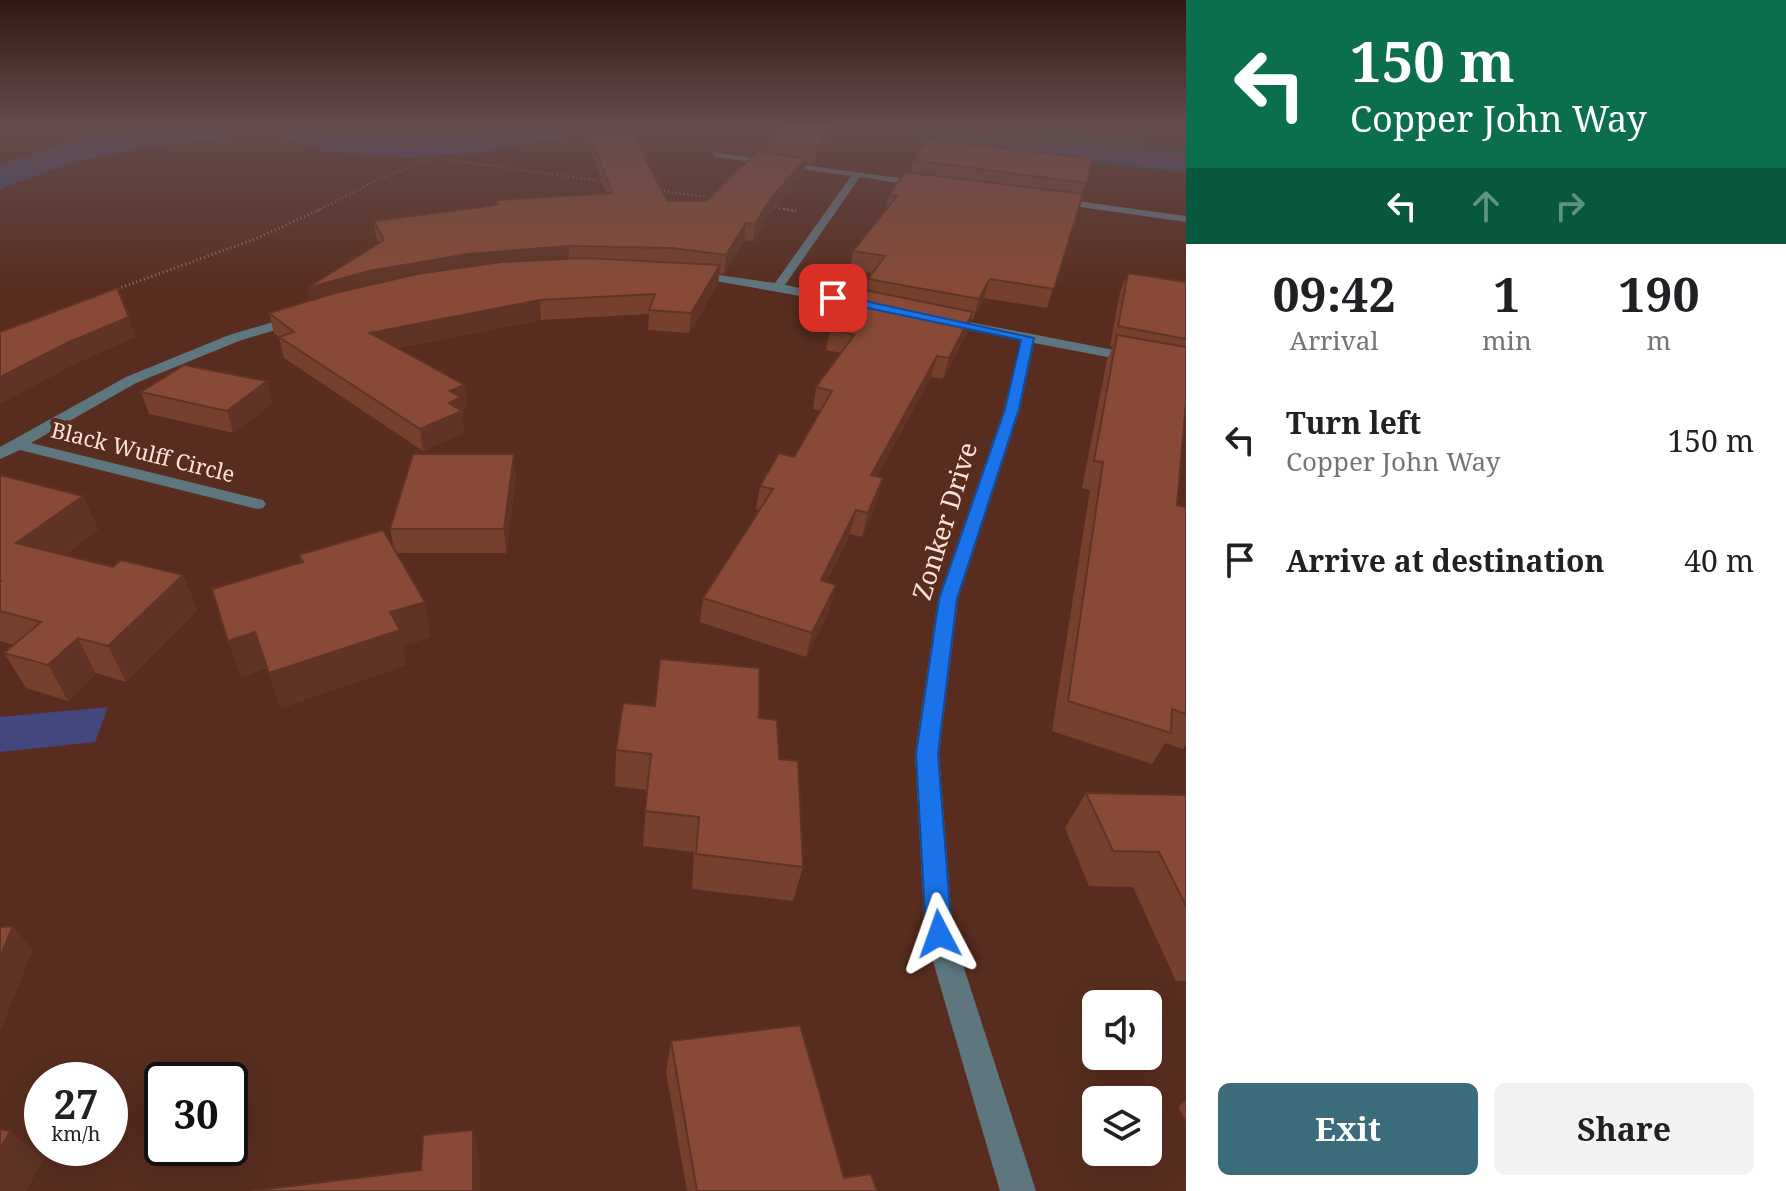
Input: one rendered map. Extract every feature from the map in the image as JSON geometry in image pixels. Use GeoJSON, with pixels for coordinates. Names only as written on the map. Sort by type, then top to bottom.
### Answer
{"type":"FeatureCollection","features":[{"type":"Feature","properties":{"kind":"street"},"geometry":{"type":"LineString","coordinates":[[778,287],[853,180]]}},
{"type":"Feature","properties":{"kind":"street"},"geometry":{"type":"LineString","coordinates":[[886,180],[932,185]]}},
{"type":"Feature","properties":{"kind":"street"},"geometry":{"type":"LineString","coordinates":[[1040,199],[1186,219]]}},
{"type":"Feature","properties":{"kind":"street"},"geometry":{"type":"LineString","coordinates":[[675,273],[778,287],[884,309]]}},
{"type":"Feature","properties":{"kind":"street"},"geometry":{"type":"LineString","coordinates":[[0,454],[131,380],[234,338],[310,315]]}},
{"type":"Feature","properties":{"kind":"street"},"geometry":{"type":"LineString","coordinates":[[929,318],[1186,368]]}},
{"type":"Feature","properties":{"kind":"street","name":"Zonker Drive"},"geometry":{"type":"LineString","coordinates":[[1018,1191],[939,934],[927,754],[948,599],[1012,409],[1028,338]]}},
{"type":"Feature","properties":{"kind":"street","name":"Black Wulff Circle"},"geometry":{"type":"LineString","coordinates":[[17,444],[257,504]]}},
{"type":"Feature","properties":{"kind":"path"},"geometry":{"type":"LineString","coordinates":[[94,297],[277,230],[378,180]]}},
{"type":"Feature","properties":{"kind":"path"},"geometry":{"type":"LineString","coordinates":[[586,180],[610,183]]}},
{"type":"Feature","properties":{"kind":"path"},"geometry":{"type":"LineString","coordinates":[[658,190],[720,199]]}},
{"type":"Feature","properties":{"kind":"path"},"geometry":{"type":"LineString","coordinates":[[765,206],[803,212]]}},
{"type":"Feature","properties":{"kind":"water"},"geometry":{"type":"Polygon","coordinates":[[[108,707],[95,742],[0,752],[0,717],[108,707]]]}},
{"type":"Feature","properties":{"kind":"building"},"geometry":{"type":"Polygon","coordinates":[[[607,180],[656,180],[667,201],[706,201],[728,180],[788,180],[771,198],[755,224],[746,223],[726,255],[672,248],[569,246],[468,254],[369,271],[307,288],[384,240],[374,221],[482,207],[498,204],[496,200],[612,193],[607,180]]]}},
{"type":"Feature","properties":{"kind":"building"},"geometry":{"type":"Polygon","coordinates":[[[900,180],[966,180],[1083,194],[1054,289],[990,279],[979,299],[868,279],[885,256],[853,251],[897,196],[889,195],[900,180]]]}},
{"type":"Feature","properties":{"kind":"building"},"geometry":{"type":"Polygon","coordinates":[[[1060,180],[1087,180],[1086,183],[1060,180]]]}},
{"type":"Feature","properties":{"kind":"building"},"geometry":{"type":"Polygon","coordinates":[[[585,258],[720,265],[691,313],[649,310],[655,294],[540,300],[370,333],[465,385],[450,391],[461,397],[449,403],[462,411],[420,429],[279,337],[294,332],[269,313],[335,293],[417,274],[501,262],[585,258]]]}},
{"type":"Feature","properties":{"kind":"building"},"geometry":{"type":"Polygon","coordinates":[[[1128,273],[1186,282],[1186,339],[1118,326],[1128,273]]]}},
{"type":"Feature","properties":{"kind":"building"},"geometry":{"type":"Polygon","coordinates":[[[117,288],[129,317],[69,342],[0,377],[0,332],[117,288]]]}},
{"type":"Feature","properties":{"kind":"building"},"geometry":{"type":"Polygon","coordinates":[[[860,289],[973,312],[949,358],[937,356],[871,475],[883,478],[868,513],[856,510],[821,580],[836,585],[812,633],[703,598],[773,489],[760,486],[779,453],[794,457],[832,391],[816,387],[854,335],[830,330],[860,289]]]}},
{"type":"Feature","properties":{"kind":"building"},"geometry":{"type":"Polygon","coordinates":[[[1117,335],[1186,347],[1186,402],[1177,505],[1186,507],[1186,714],[1172,709],[1171,733],[1068,701],[1103,462],[1094,461],[1117,335]]]}},
{"type":"Feature","properties":{"kind":"building"},"geometry":{"type":"Polygon","coordinates":[[[184,365],[267,381],[227,411],[141,392],[184,365]]]}},
{"type":"Feature","properties":{"kind":"building"},"geometry":{"type":"Polygon","coordinates":[[[413,454],[514,454],[504,529],[390,529],[413,454]]]}},
{"type":"Feature","properties":{"kind":"building"},"geometry":{"type":"Polygon","coordinates":[[[0,475],[83,496],[16,543],[113,567],[121,560],[183,575],[108,646],[78,638],[48,665],[4,653],[41,622],[0,611],[0,475]]]}},
{"type":"Feature","properties":{"kind":"building"},"geometry":{"type":"Polygon","coordinates":[[[383,530],[425,602],[390,612],[400,630],[269,673],[255,632],[228,641],[212,589],[303,562],[299,555],[383,530]]]}},
{"type":"Feature","properties":{"kind":"building"},"geometry":{"type":"Polygon","coordinates":[[[660,659],[759,668],[759,718],[777,720],[779,759],[798,761],[803,867],[696,854],[699,817],[645,811],[651,754],[616,750],[623,703],[655,706],[660,659]]]}},
{"type":"Feature","properties":{"kind":"building"},"geometry":{"type":"Polygon","coordinates":[[[1086,793],[1186,795],[1186,906],[1159,852],[1113,851],[1086,793]]]}},
{"type":"Feature","properties":{"kind":"building"},"geometry":{"type":"Polygon","coordinates":[[[13,926],[0,957],[0,927],[13,926]]]}},
{"type":"Feature","properties":{"kind":"building"},"geometry":{"type":"Polygon","coordinates":[[[800,1025],[844,1178],[871,1174],[877,1191],[697,1191],[671,1041],[800,1025]]]}},
{"type":"Feature","properties":{"kind":"building"},"geometry":{"type":"Polygon","coordinates":[[[0,1129],[10,1131],[0,1149],[0,1129]]]}},
{"type":"Feature","properties":{"kind":"building"},"geometry":{"type":"Polygon","coordinates":[[[473,1130],[473,1191],[251,1191],[421,1170],[423,1135],[473,1130]]]}},
{"type":"Feature","properties":{"kind":"route"},"geometry":{"type":"LineString","coordinates":[[833,298],[1028,338],[1012,409],[948,599],[927,754],[939,934]]}}]}
